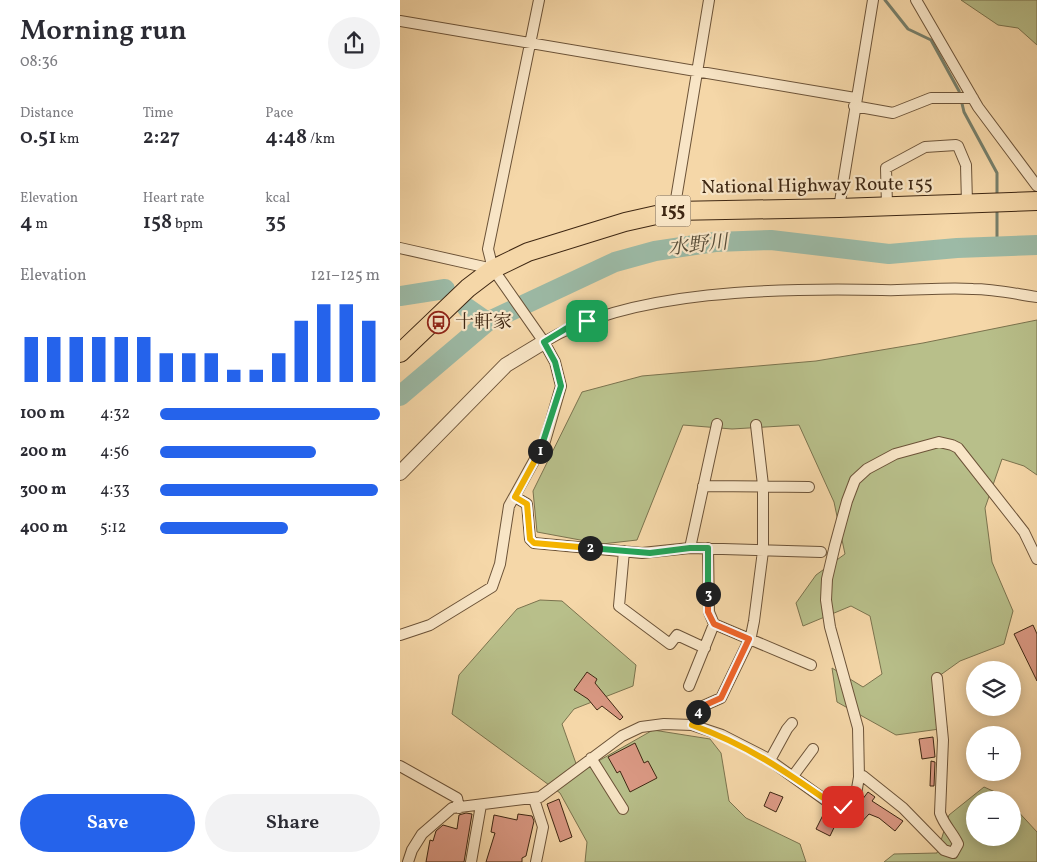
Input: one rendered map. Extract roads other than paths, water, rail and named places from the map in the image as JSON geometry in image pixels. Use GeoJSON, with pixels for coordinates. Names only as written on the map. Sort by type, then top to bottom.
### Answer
{"type":"FeatureCollection","features":[{"type":"Feature","properties":{"kind":"highway","name":"National Highway Route 155"},"geometry":{"type":"LineString","coordinates":[[400,353],[468,288],[496,274],[528,252],[625,222],[674,210],[839,208],[1037,201]]}},
{"type":"Feature","properties":{"kind":"street"},"geometry":{"type":"LineString","coordinates":[[400,635],[430,625],[492,587],[500,564],[509,506],[544,441],[561,386],[555,362],[544,342],[496,274],[488,249],[529,43],[540,0]]}},
{"type":"Feature","properties":{"kind":"street"},"geometry":{"type":"LineString","coordinates":[[674,210],[709,0]]}},
{"type":"Feature","properties":{"kind":"street"},"geometry":{"type":"LineString","coordinates":[[839,208],[872,0]]}},
{"type":"Feature","properties":{"kind":"street"},"geometry":{"type":"LineString","coordinates":[[916,0],[973,98],[1037,186]]}},
{"type":"Feature","properties":{"kind":"street"},"geometry":{"type":"LineString","coordinates":[[400,22],[697,72],[855,102],[893,113],[931,98],[973,98]]}},
{"type":"Feature","properties":{"kind":"street"},"geometry":{"type":"LineString","coordinates":[[887,206],[886,168],[925,147],[956,145],[966,165],[967,203]]}},
{"type":"Feature","properties":{"kind":"street"},"geometry":{"type":"LineString","coordinates":[[400,248],[496,274]]}},
{"type":"Feature","properties":{"kind":"street"},"geometry":{"type":"LineString","coordinates":[[400,473],[506,366],[567,328],[629,309],[705,297],[805,288],[884,290],[976,289],[1037,297]]}},
{"type":"Feature","properties":{"kind":"street"},"geometry":{"type":"LineString","coordinates":[[690,548],[717,424]]}},
{"type":"Feature","properties":{"kind":"street"},"geometry":{"type":"LineString","coordinates":[[692,725],[698,711],[703,706],[721,698],[749,639],[754,621],[763,551],[763,487],[756,425]]}},
{"type":"Feature","properties":{"kind":"street"},"geometry":{"type":"LineString","coordinates":[[408,862],[412,850],[422,834],[452,808],[534,799],[622,736],[641,727],[664,724],[692,725],[722,735],[770,760],[835,806],[851,805],[855,800],[859,777],[858,728],[830,627],[826,600],[827,579],[847,501],[855,480],[866,469],[895,454],[939,442],[958,448],[1024,532],[1037,559]]}},
{"type":"Feature","properties":{"kind":"street"},"geometry":{"type":"LineString","coordinates":[[703,486],[809,487]]}},
{"type":"Feature","properties":{"kind":"street"},"geometry":{"type":"LineString","coordinates":[[515,497],[527,504],[530,539],[534,543],[650,553],[690,548],[821,552]]}},
{"type":"Feature","properties":{"kind":"street"},"geometry":{"type":"LineString","coordinates":[[708,548],[708,612],[714,624],[811,665]]}},
{"type":"Feature","properties":{"kind":"street"},"geometry":{"type":"LineString","coordinates":[[624,551],[619,606],[670,644],[677,635],[705,648]]}},
{"type":"Feature","properties":{"kind":"street"},"geometry":{"type":"LineString","coordinates":[[689,686],[714,624]]}},
{"type":"Feature","properties":{"kind":"street"},"geometry":{"type":"LineString","coordinates":[[859,777],[863,776],[903,808],[944,850],[952,853],[956,849],[958,844],[940,814],[943,740],[937,678]]}},
{"type":"Feature","properties":{"kind":"street"},"geometry":{"type":"LineString","coordinates":[[770,760],[792,723]]}},
{"type":"Feature","properties":{"kind":"street"},"geometry":{"type":"LineString","coordinates":[[793,776],[813,749]]}},
{"type":"Feature","properties":{"kind":"street"},"geometry":{"type":"LineString","coordinates":[[591,758],[623,809]]}},
{"type":"Feature","properties":{"kind":"street"},"geometry":{"type":"LineString","coordinates":[[400,766],[457,798],[459,808]]}},
{"type":"Feature","properties":{"kind":"street"},"geometry":{"type":"LineString","coordinates":[[534,799],[543,827],[536,862]]}},
{"type":"Feature","properties":{"kind":"street"},"geometry":{"type":"LineString","coordinates":[[471,862],[481,805]]}},
{"type":"Feature","properties":{"kind":"waterway"},"geometry":{"type":"LineString","coordinates":[[885,0],[908,29],[931,40],[959,91],[964,112],[997,173],[997,196]]}},
{"type":"Feature","properties":{"kind":"waterway"},"geometry":{"type":"LineString","coordinates":[[997,207],[997,247]]}},
{"type":"Feature","properties":{"kind":"waterway","name":"水野川"},"geometry":{"type":"LineString","coordinates":[[400,396],[487,322],[615,262],[655,251],[715,242],[771,240],[889,254],[957,248],[1037,245]]}},
{"type":"Feature","properties":{"kind":"waterway"},"geometry":{"type":"LineString","coordinates":[[400,296],[445,289]]}},
{"type":"Feature","properties":{"kind":"waterway"},"geometry":{"type":"LineString","coordinates":[[467,308],[487,322]]}},
{"type":"Feature","properties":{"kind":"place","name":"十軒家"},"geometry":{"type":"Point","coordinates":[439,323]}}]}
